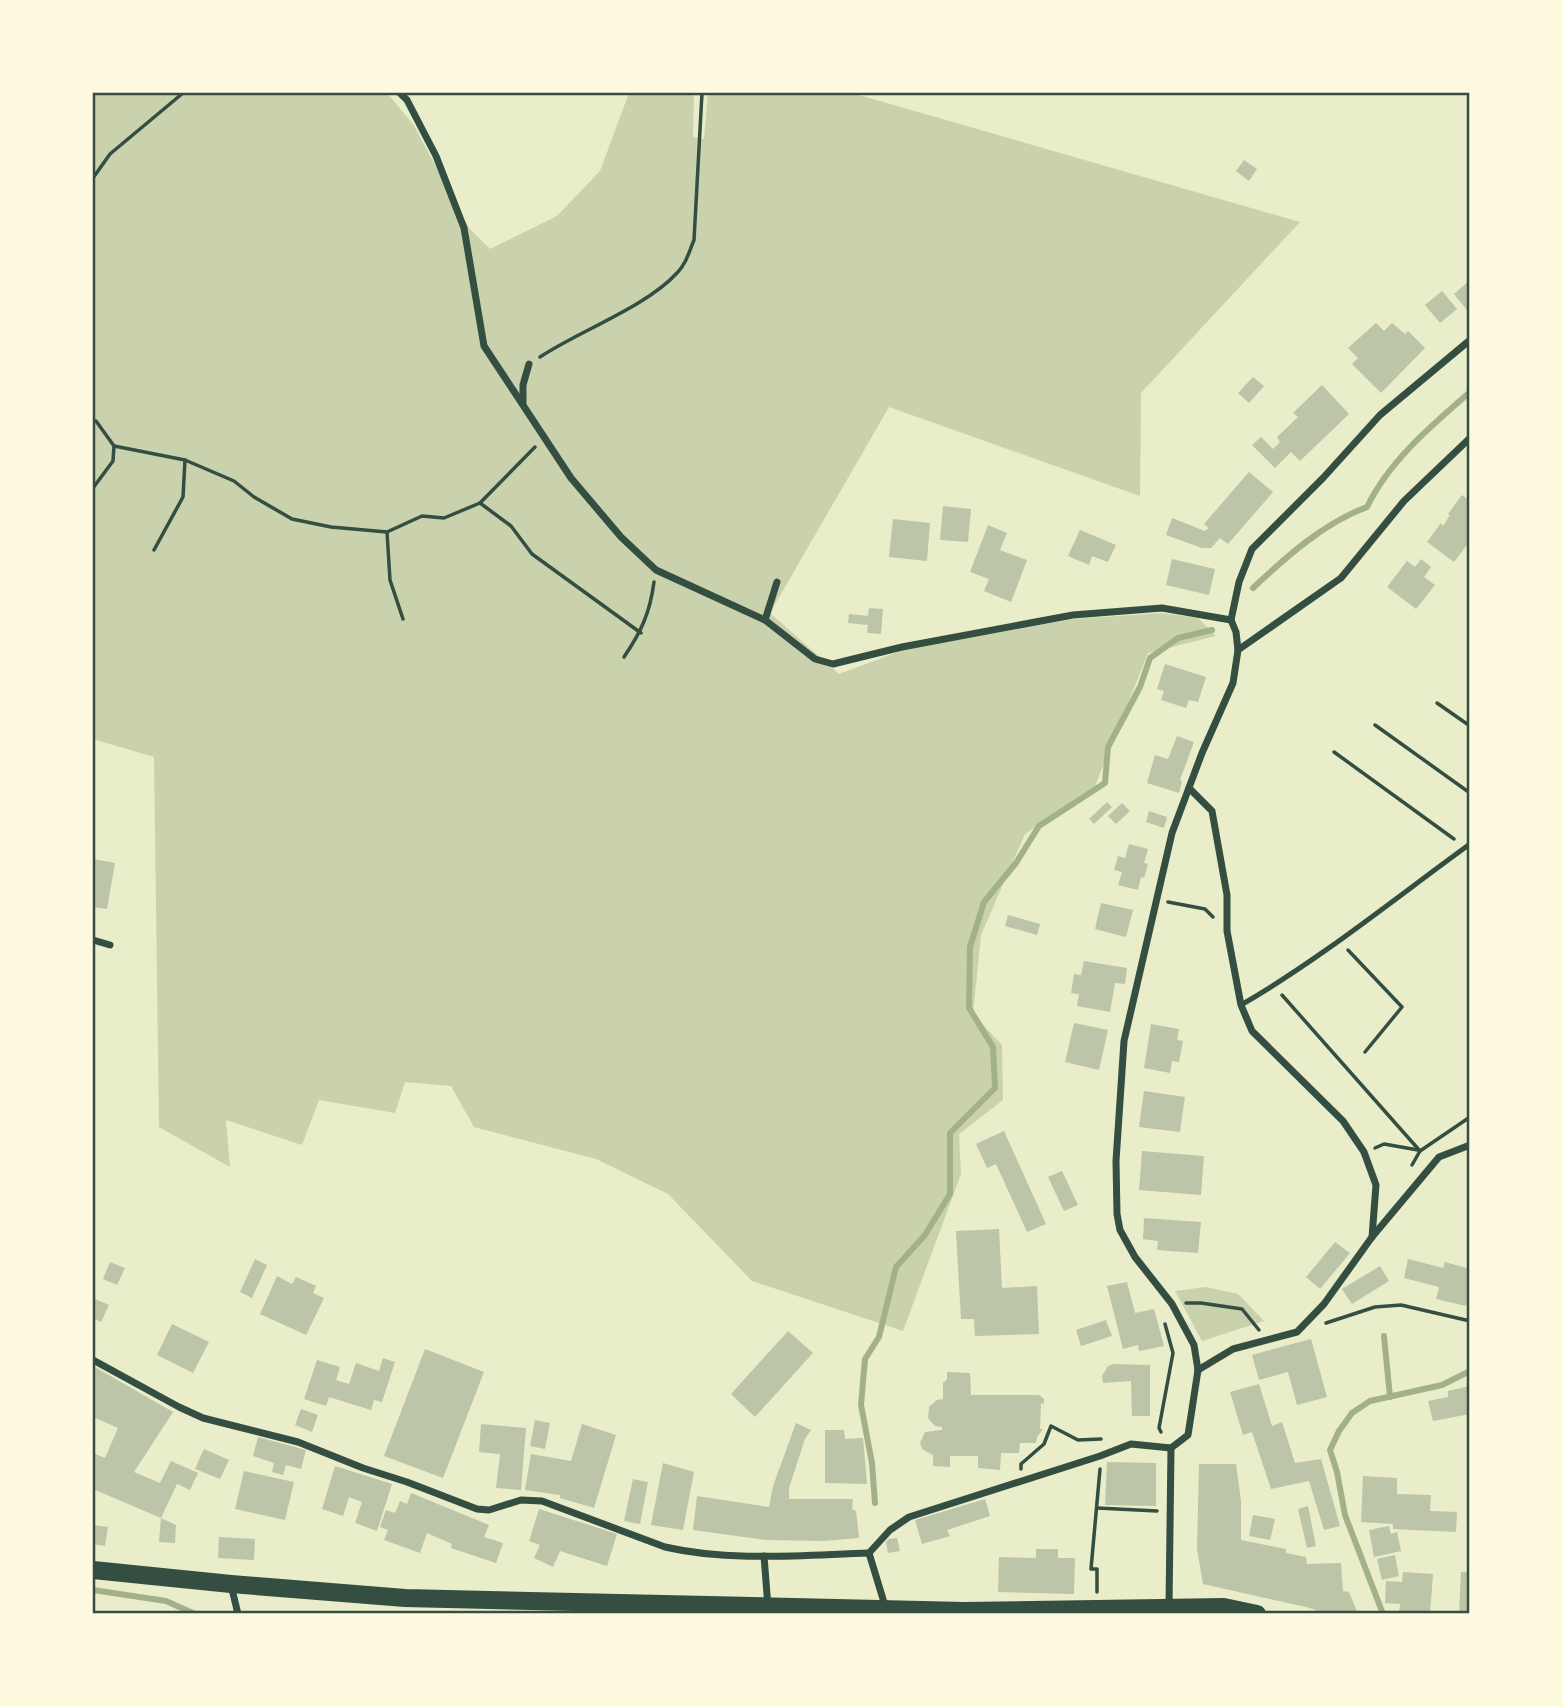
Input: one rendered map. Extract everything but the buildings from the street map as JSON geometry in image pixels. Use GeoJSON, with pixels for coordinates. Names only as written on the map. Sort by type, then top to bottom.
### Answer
{"type":"FeatureCollection","features":[{"type":"Feature","properties":{"kind":"main road"},"geometry":{"type":"LineString","coordinates":[[93,1570],[405,1598],[635,1609],[768,1607],[797,1611],[1224,1607],[1257,1614]]}},
{"type":"Feature","properties":{"kind":"street"},"geometry":{"type":"LineString","coordinates":[[400,93],[407,100],[436,156],[464,228],[484,346],[571,478],[621,537],[656,570],[765,620],[815,659],[833,664],[902,647],[1073,615],[1162,608],[1231,620]]}},
{"type":"Feature","properties":{"kind":"street"},"geometry":{"type":"LineString","coordinates":[[93,1360],[203,1418],[298,1442],[477,1509],[489,1510],[531,1499],[675,1549],[764,1556],[869,1553],[890,1530],[909,1517],[1130,1444],[1171,1448],[1188,1435],[1198,1370],[1194,1345],[1172,1304],[1135,1257],[1120,1230],[1115,1161],[1124,1041],[1172,833],[1202,753],[1233,682],[1238,650],[1236,632],[1231,620],[1239,582],[1252,549],[1323,478],[1380,415],[1470,340]]}},
{"type":"Feature","properties":{"kind":"street"},"geometry":{"type":"LineString","coordinates":[[523,404],[523,385],[529,365]]}},
{"type":"Feature","properties":{"kind":"street"},"geometry":{"type":"LineString","coordinates":[[1238,650],[1341,578],[1404,501],[1470,438]]}},
{"type":"Feature","properties":{"kind":"street"},"geometry":{"type":"LineString","coordinates":[[765,620],[778,582]]}},
{"type":"Feature","properties":{"kind":"street"},"geometry":{"type":"LineString","coordinates":[[1189,788],[1212,811],[1227,895],[1227,931],[1241,1005],[1252,1031],[1343,1121],[1364,1152],[1376,1185],[1373,1237]]}},
{"type":"Feature","properties":{"kind":"street"},"geometry":{"type":"LineString","coordinates":[[93,940],[110,945]]}},
{"type":"Feature","properties":{"kind":"street"},"geometry":{"type":"LineString","coordinates":[[1198,1370],[1233,1349],[1297,1332],[1324,1304],[1373,1237],[1439,1157],[1470,1145]]}},
{"type":"Feature","properties":{"kind":"street"},"geometry":{"type":"LineString","coordinates":[[1169,1607],[1171,1448]]}},
{"type":"Feature","properties":{"kind":"street"},"geometry":{"type":"LineString","coordinates":[[869,1553],[886,1610]]}},
{"type":"Feature","properties":{"kind":"street"},"geometry":{"type":"LineString","coordinates":[[764,1556],[768,1607]]}},
{"type":"Feature","properties":{"kind":"street"},"geometry":{"type":"LineString","coordinates":[[231,1584],[238,1614]]}},
{"type":"Feature","properties":{"kind":"lane"},"geometry":{"type":"LineString","coordinates":[[1241,1005],[1340,941],[1468,845]]}},
{"type":"Feature","properties":{"kind":"path"},"geometry":{"type":"LineString","coordinates":[[93,178],[110,154],[183,93]]}},
{"type":"Feature","properties":{"kind":"path"},"geometry":{"type":"LineString","coordinates":[[529,365],[559,344],[649,295],[676,274],[686,262],[694,240],[702,93]]}},
{"type":"Feature","properties":{"kind":"path"},"geometry":{"type":"LineString","coordinates":[[93,421],[96,421],[114,446],[113,461],[93,488]]}},
{"type":"Feature","properties":{"kind":"path"},"geometry":{"type":"LineString","coordinates":[[114,446],[185,460],[234,481],[254,497],[292,519],[331,527],[387,532],[422,516],[444,519],[480,503],[545,437]]}},
{"type":"Feature","properties":{"kind":"path"},"geometry":{"type":"LineString","coordinates":[[154,550],[183,498],[185,460]]}},
{"type":"Feature","properties":{"kind":"path"},"geometry":{"type":"LineString","coordinates":[[480,503],[511,526],[532,554],[640,633]]}},
{"type":"Feature","properties":{"kind":"path"},"geometry":{"type":"LineString","coordinates":[[387,532],[390,580],[403,619]]}},
{"type":"Feature","properties":{"kind":"path"},"geometry":{"type":"LineString","coordinates":[[624,657],[640,633],[651,604],[656,570]]}},
{"type":"Feature","properties":{"kind":"path"},"geometry":{"type":"LineString","coordinates":[[1437,703],[1470,726]]}},
{"type":"Feature","properties":{"kind":"path"},"geometry":{"type":"LineString","coordinates":[[1375,725],[1470,793]]}},
{"type":"Feature","properties":{"kind":"path"},"geometry":{"type":"LineString","coordinates":[[1334,752],[1468,845]]}},
{"type":"Feature","properties":{"kind":"path"},"geometry":{"type":"LineString","coordinates":[[1156,901],[1205,909],[1227,931]]}},
{"type":"Feature","properties":{"kind":"path"},"geometry":{"type":"LineString","coordinates":[[1340,941],[1402,1007],[1365,1052]]}},
{"type":"Feature","properties":{"kind":"path"},"geometry":{"type":"LineString","coordinates":[[1274,986],[1420,1151],[1384,1144]]}},
{"type":"Feature","properties":{"kind":"path"},"geometry":{"type":"LineString","coordinates":[[1172,1304],[1201,1303],[1242,1309],[1256,1324],[1264,1341]]}},
{"type":"Feature","properties":{"kind":"path"},"geometry":{"type":"LineString","coordinates":[[1297,1332],[1375,1307],[1401,1305],[1470,1321]]}},
{"type":"Feature","properties":{"kind":"path"},"geometry":{"type":"LineString","coordinates":[[1163,1317],[1173,1353],[1159,1429],[1171,1448]]}},
{"type":"Feature","properties":{"kind":"path"},"geometry":{"type":"LineString","coordinates":[[1021,1470],[1021,1464],[1044,1444],[1051,1426],[1078,1440],[1107,1438],[1130,1444]]}},
{"type":"Feature","properties":{"kind":"path"},"geometry":{"type":"LineString","coordinates":[[1098,1582],[1097,1569],[1091,1569],[1100,1465]]}},
{"type":"Feature","properties":{"kind":"path"},"geometry":{"type":"LineString","coordinates":[[1097,1508],[1170,1511]]}},
{"type":"Feature","properties":{"kind":"green space"},"geometry":{"type":"Polygon","coordinates":[[[93,93],[387,93],[413,124],[469,228],[490,249],[557,216],[600,171],[629,93],[694,93],[693,137],[704,139],[708,93],[852,93],[1300,222],[1141,393],[1140,496],[889,407],[770,613],[839,674],[903,650],[1073,619],[1162,613],[1198,618],[1216,636],[1148,653],[1095,786],[1025,834],[981,935],[973,1014],[1002,1045],[1003,1100],[959,1134],[961,1174],[903,1331],[752,1281],[668,1194],[596,1159],[474,1127],[451,1086],[405,1082],[395,1113],[319,1100],[302,1145],[226,1120],[230,1167],[159,1127],[154,757],[93,739],[93,93]]]}},
{"type":"Feature","properties":{"kind":"green space"},"geometry":{"type":"Polygon","coordinates":[[[1206,1287],[1238,1294],[1264,1321],[1202,1341],[1175,1291],[1206,1287]]]}},
{"type":"Feature","properties":{"kind":"waterway"},"geometry":{"type":"LineString","coordinates":[[1253,588],[1321,531],[1367,507],[1399,459],[1470,392]]}},
{"type":"Feature","properties":{"kind":"waterway"},"geometry":{"type":"LineString","coordinates":[[875,1503],[872,1463],[861,1405],[865,1359],[879,1337],[896,1267],[925,1235],[950,1194],[950,1133],[995,1088],[993,1047],[969,1008],[970,947],[984,902],[1016,863],[1039,826],[1105,783],[1108,747],[1140,687],[1150,658],[1178,638],[1212,630]]}},
{"type":"Feature","properties":{"kind":"waterway"},"geometry":{"type":"LineString","coordinates":[[1384,1336],[1390,1397]]}},
{"type":"Feature","properties":{"kind":"waterway"},"geometry":{"type":"LineString","coordinates":[[1383,1614],[1345,1515],[1330,1450],[1352,1413],[1370,1401],[1442,1385],[1470,1371]]}},
{"type":"Feature","properties":{"kind":"waterway"},"geometry":{"type":"LineString","coordinates":[[93,1590],[166,1601],[195,1614]]}}]}
